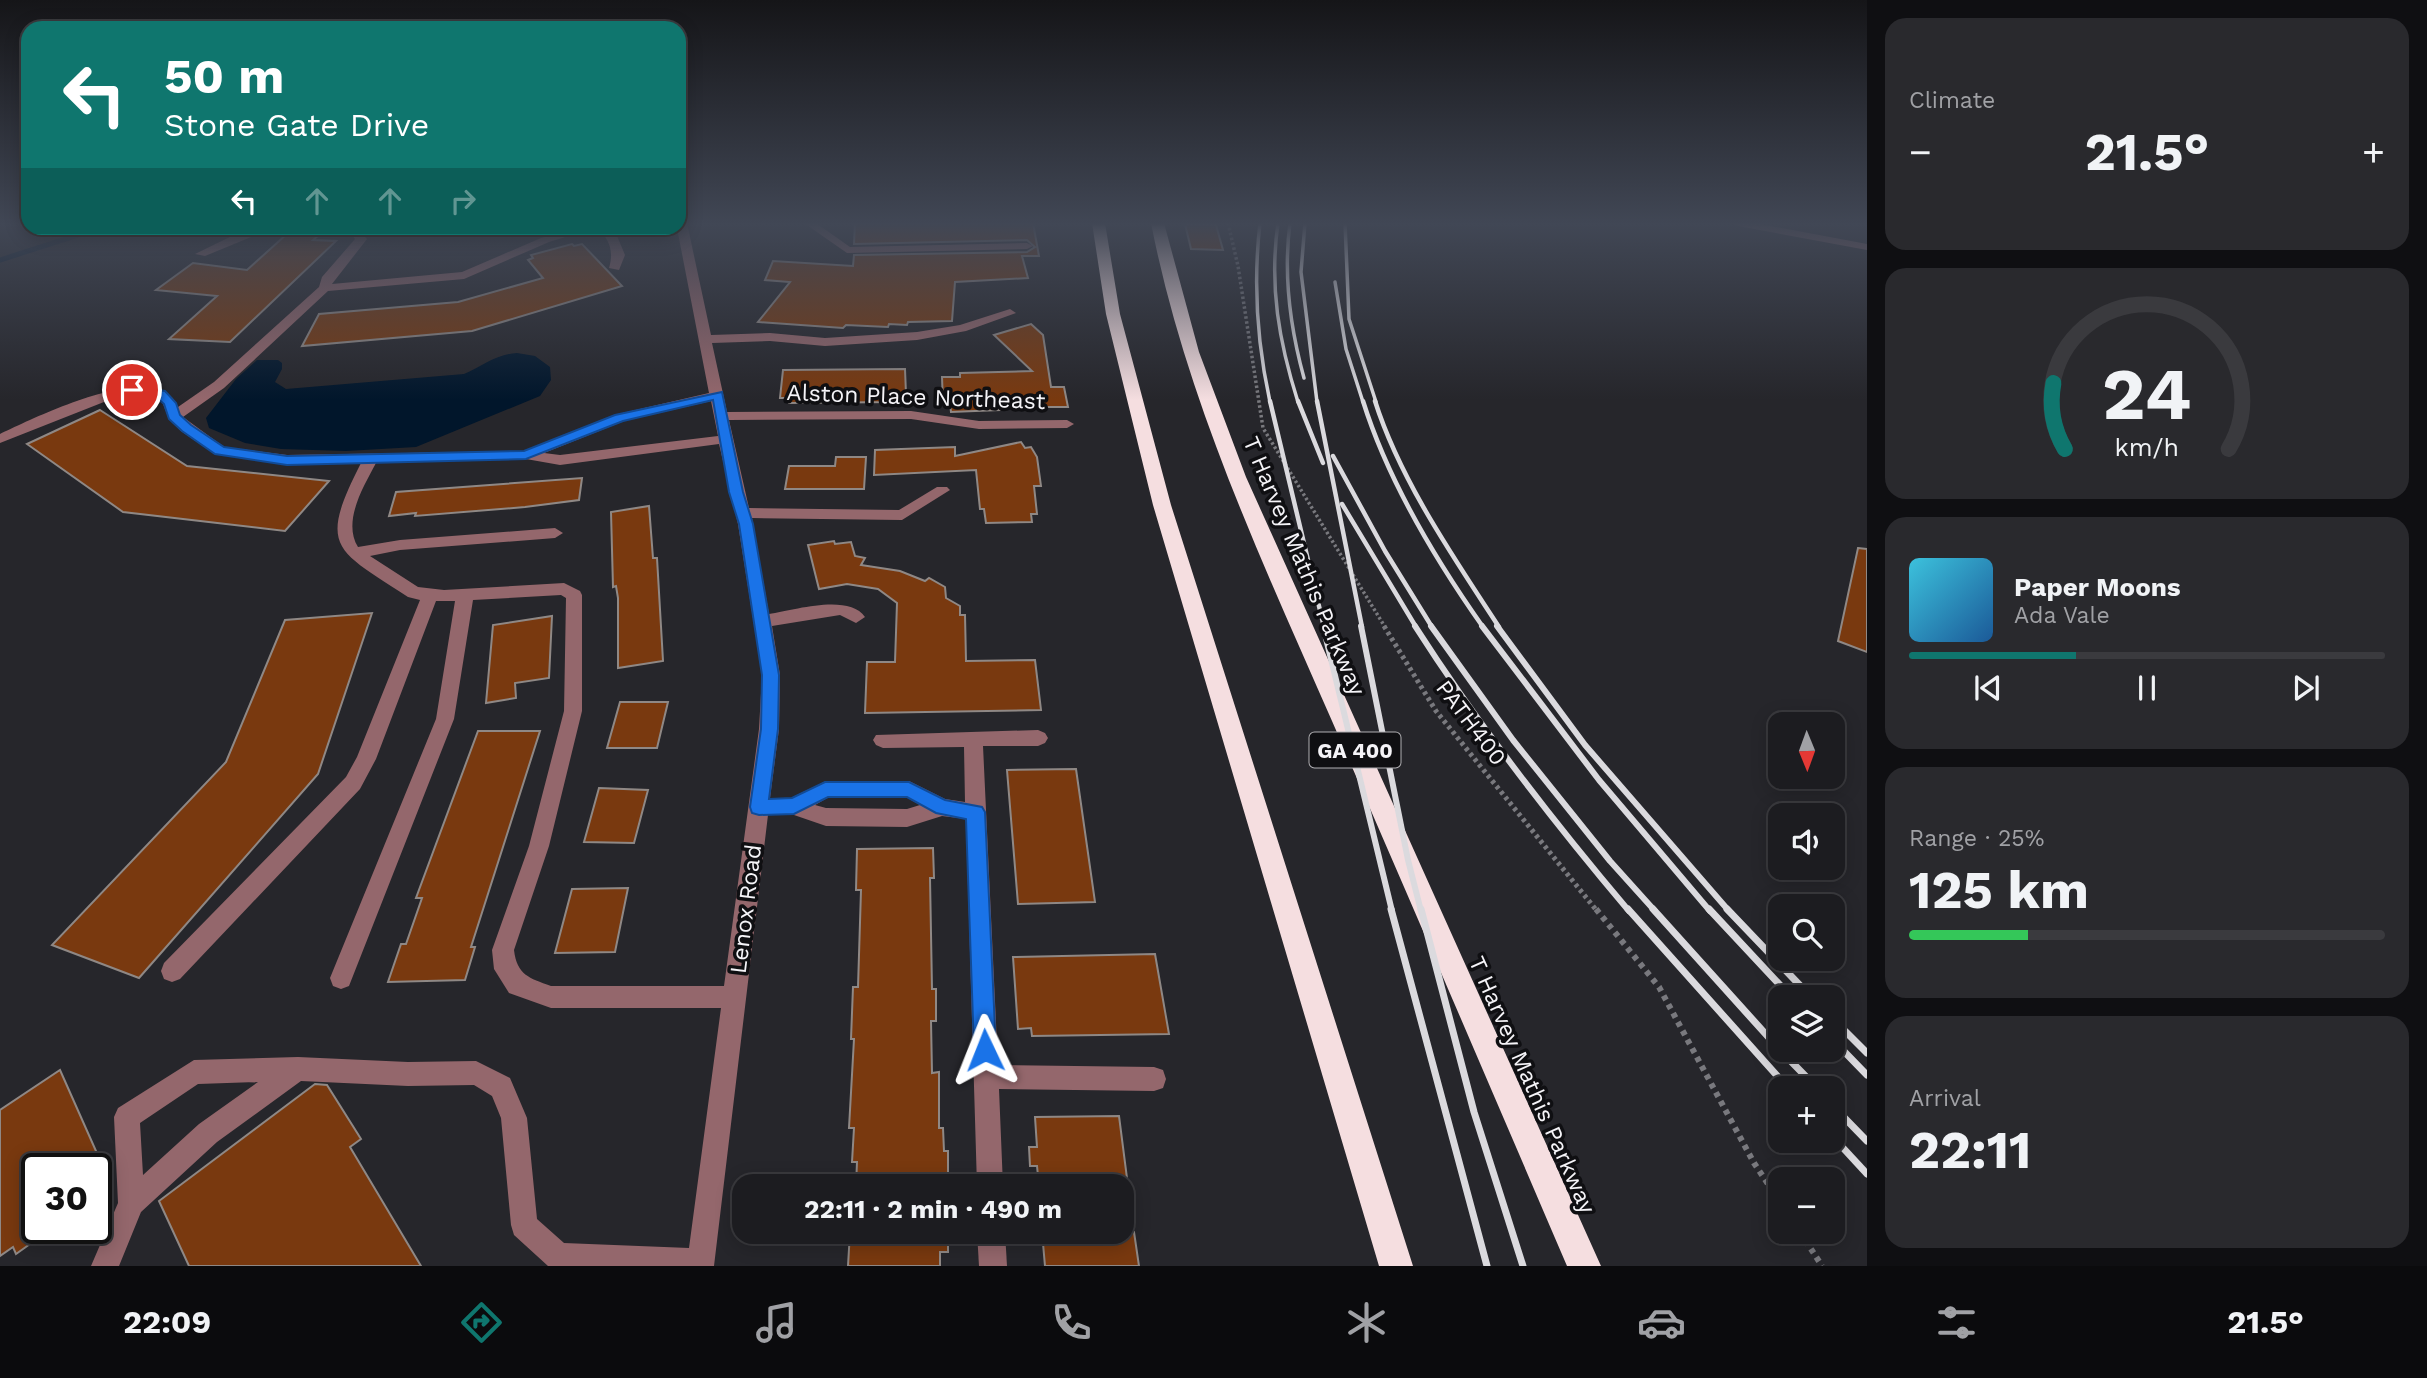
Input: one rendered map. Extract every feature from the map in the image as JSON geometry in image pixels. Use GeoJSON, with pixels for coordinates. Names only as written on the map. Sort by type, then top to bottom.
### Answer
{"type":"FeatureCollection","features":[{"type":"Feature","properties":{"kind":"highway"},"geometry":{"type":"LineString","coordinates":[[1108,282],[1115,326],[1162,505],[1396,1266]]}},
{"type":"Feature","properties":{"kind":"highway","name":"T Harvey Mathis Parkway"},"geometry":{"type":"LineString","coordinates":[[1171,282],[1196,370],[1245,502],[1584,1266]]}},
{"type":"Feature","properties":{"kind":"street"},"geometry":{"type":"LineString","coordinates":[[325,288],[326,282]]}},
{"type":"Feature","properties":{"kind":"street"},"geometry":{"type":"LineString","coordinates":[[174,416],[219,385],[325,288],[388,282]]}},
{"type":"Feature","properties":{"kind":"street","name":"Lenox Road"},"geometry":{"type":"LineString","coordinates":[[695,282],[742,513],[771,675],[769,729],[700,1264]]}},
{"type":"Feature","properties":{"kind":"street"},"geometry":{"type":"LineString","coordinates":[[707,339],[769,337],[825,342],[909,336],[962,328],[1010,313]]}},
{"type":"Feature","properties":{"kind":"street"},"geometry":{"type":"LineString","coordinates":[[0,439],[106,396],[132,390],[160,393],[170,403],[174,416],[220,451],[287,460],[526,455],[560,460],[726,439]]}},
{"type":"Feature","properties":{"kind":"street"},"geometry":{"type":"LineString","coordinates":[[526,455],[579,434],[594,433],[614,424],[619,418],[718,395]]}},
{"type":"Feature","properties":{"kind":"street","name":"Alston Place Northeast"},"geometry":{"type":"LineString","coordinates":[[722,416],[911,415],[979,425],[1067,425]]}},
{"type":"Feature","properties":{"kind":"street"},"geometry":{"type":"LineString","coordinates":[[579,434],[582,457]]}},
{"type":"Feature","properties":{"kind":"street"},"geometry":{"type":"LineString","coordinates":[[370,459],[347,509],[344,525],[347,545],[354,553],[414,593],[465,595],[564,589],[574,595],[573,711],[540,846],[503,950],[505,969],[517,985],[551,997],[735,997]]}},
{"type":"Feature","properties":{"kind":"street"},"geometry":{"type":"LineString","coordinates":[[742,513],[902,515],[942,490]]}},
{"type":"Feature","properties":{"kind":"street"},"geometry":{"type":"LineString","coordinates":[[354,553],[400,545],[555,533]]}},
{"type":"Feature","properties":{"kind":"street"},"geometry":{"type":"LineString","coordinates":[[172,971],[353,783],[366,759],[430,595]]}},
{"type":"Feature","properties":{"kind":"street"},"geometry":{"type":"LineString","coordinates":[[341,978],[445,719],[465,595]]}},
{"type":"Feature","properties":{"kind":"street"},"geometry":{"type":"LineString","coordinates":[[762,621],[842,609],[856,617]]}},
{"type":"Feature","properties":{"kind":"street"},"geometry":{"type":"LineString","coordinates":[[883,740],[1038,738]]}},
{"type":"Feature","properties":{"kind":"street"},"geometry":{"type":"LineString","coordinates":[[973,739],[990,1174]]}},
{"type":"Feature","properties":{"kind":"street"},"geometry":{"type":"LineString","coordinates":[[794,806],[825,789],[909,789],[942,807],[975,812]]}},
{"type":"Feature","properties":{"kind":"street"},"geometry":{"type":"LineString","coordinates":[[867,817],[868,789]]}},
{"type":"Feature","properties":{"kind":"street"},"geometry":{"type":"LineString","coordinates":[[759,807],[794,806],[826,817],[906,818],[942,807]]}},
{"type":"Feature","properties":{"kind":"street"},"geometry":{"type":"LineString","coordinates":[[131,1203],[127,1117],[194,1072],[298,1069],[408,1074],[476,1073],[500,1087],[514,1118],[524,1225],[558,1257],[700,1264]]}},
{"type":"Feature","properties":{"kind":"street"},"geometry":{"type":"LineString","coordinates":[[104,1266],[131,1203],[208,1133],[298,1069]]}},
{"type":"Feature","properties":{"kind":"street"},"geometry":{"type":"LineString","coordinates":[[986,1077],[1154,1079]]}},
{"type":"Feature","properties":{"kind":"street"},"geometry":{"type":"LineString","coordinates":[[992,1244],[993,1266]]}},
{"type":"Feature","properties":{"kind":"path","name":"PATH400"},"geometry":{"type":"LineString","coordinates":[[1240,282],[1263,428],[1436,711],[1658,987],[1768,1184]]}},
{"type":"Feature","properties":{"kind":"path"},"geometry":{"type":"LineString","coordinates":[[1808,1244],[1822,1266]]}},
{"type":"Feature","properties":{"kind":"water"},"geometry":{"type":"Polygon","coordinates":[[[517,353],[535,356],[550,367],[551,380],[540,396],[416,447],[346,451],[281,449],[245,443],[209,428],[206,418],[236,379],[257,360],[278,360],[282,363],[275,382],[286,389],[464,374],[496,358],[517,353]]]}},
{"type":"Feature","properties":{"kind":"building"},"geometry":{"type":"Polygon","coordinates":[[[167,282],[293,282],[230,342],[169,339],[217,296],[156,290],[167,282]]]}},
{"type":"Feature","properties":{"kind":"building"},"geometry":{"type":"Polygon","coordinates":[[[529,282],[618,282],[622,286],[472,331],[302,346],[319,314],[458,302],[529,282]]]}},
{"type":"Feature","properties":{"kind":"building"},"geometry":{"type":"Polygon","coordinates":[[[790,282],[955,282],[952,321],[908,322],[907,325],[889,324],[888,327],[846,325],[843,328],[758,322],[790,282]]]}},
{"type":"Feature","properties":{"kind":"building"},"geometry":{"type":"Polygon","coordinates":[[[1031,324],[1043,335],[1051,387],[1064,387],[1068,407],[997,407],[999,410],[951,412],[950,404],[943,404],[942,377],[960,377],[960,373],[1032,371],[994,335],[1031,324]]]}},
{"type":"Feature","properties":{"kind":"building"},"geometry":{"type":"Polygon","coordinates":[[[905,369],[906,394],[897,394],[897,402],[789,403],[789,398],[780,398],[783,370],[905,369]]]}},
{"type":"Feature","properties":{"kind":"building"},"geometry":{"type":"Polygon","coordinates":[[[100,410],[187,466],[329,481],[285,531],[123,512],[27,444],[100,410]]]}},
{"type":"Feature","properties":{"kind":"building"},"geometry":{"type":"Polygon","coordinates":[[[1021,442],[1025,448],[1031,447],[1037,457],[1041,486],[1034,486],[1037,514],[1031,514],[1032,522],[986,523],[984,509],[980,509],[976,470],[874,475],[875,450],[955,447],[955,456],[1021,442]]]}},
{"type":"Feature","properties":{"kind":"building"},"geometry":{"type":"Polygon","coordinates":[[[836,457],[866,457],[864,489],[785,489],[789,466],[835,466],[836,457]]]}},
{"type":"Feature","properties":{"kind":"building"},"geometry":{"type":"Polygon","coordinates":[[[582,478],[579,500],[525,507],[389,516],[396,492],[582,478]]]}},
{"type":"Feature","properties":{"kind":"building"},"geometry":{"type":"Polygon","coordinates":[[[649,506],[653,558],[657,558],[663,661],[618,668],[618,598],[616,586],[613,587],[611,512],[649,506]]]}},
{"type":"Feature","properties":{"kind":"building"},"geometry":{"type":"Polygon","coordinates":[[[834,541],[835,544],[851,542],[855,556],[865,558],[861,565],[900,571],[925,581],[929,578],[945,587],[946,598],[960,606],[960,615],[965,615],[966,661],[1035,660],[1041,710],[865,713],[867,662],[895,662],[897,603],[878,589],[847,584],[819,589],[808,545],[834,541]]]}},
{"type":"Feature","properties":{"kind":"building"},"geometry":{"type":"Polygon","coordinates":[[[1858,548],[1867,549],[1867,652],[1838,641],[1858,548]]]}},
{"type":"Feature","properties":{"kind":"building"},"geometry":{"type":"Polygon","coordinates":[[[372,613],[318,774],[139,978],[52,945],[226,762],[285,620],[372,613]]]}},
{"type":"Feature","properties":{"kind":"building"},"geometry":{"type":"Polygon","coordinates":[[[552,616],[549,678],[515,683],[516,698],[486,703],[493,625],[552,616]]]}},
{"type":"Feature","properties":{"kind":"building"},"geometry":{"type":"Polygon","coordinates":[[[620,702],[668,702],[657,748],[607,748],[620,702]]]}},
{"type":"Feature","properties":{"kind":"building"},"geometry":{"type":"Polygon","coordinates":[[[478,731],[540,731],[471,947],[475,947],[465,980],[388,982],[401,944],[406,944],[422,898],[416,898],[478,731]]]}},
{"type":"Feature","properties":{"kind":"building"},"geometry":{"type":"Polygon","coordinates":[[[1076,769],[1095,902],[1018,904],[1007,770],[1076,769]]]}},
{"type":"Feature","properties":{"kind":"building"},"geometry":{"type":"Polygon","coordinates":[[[599,788],[648,790],[634,843],[584,842],[599,788]]]}},
{"type":"Feature","properties":{"kind":"building"},"geometry":{"type":"Polygon","coordinates":[[[933,848],[934,878],[930,878],[932,989],[936,989],[936,1021],[931,1021],[932,1073],[939,1072],[939,1128],[943,1128],[944,1151],[948,1151],[948,1174],[856,1174],[857,1162],[852,1162],[854,1128],[849,1128],[854,1039],[851,1039],[853,987],[858,987],[861,890],[856,890],[857,849],[933,848]]]}},
{"type":"Feature","properties":{"kind":"building"},"geometry":{"type":"Polygon","coordinates":[[[628,888],[615,952],[555,953],[572,889],[628,888]]]}},
{"type":"Feature","properties":{"kind":"building"},"geometry":{"type":"Polygon","coordinates":[[[1155,954],[1169,1034],[1032,1036],[1031,1028],[1018,1029],[1013,957],[1155,954]]]}},
{"type":"Feature","properties":{"kind":"building"},"geometry":{"type":"Polygon","coordinates":[[[60,1070],[97,1153],[21,1153],[21,1244],[30,1244],[16,1254],[13,1247],[0,1256],[0,1110],[60,1070]]]}},
{"type":"Feature","properties":{"kind":"building"},"geometry":{"type":"Polygon","coordinates":[[[315,1084],[327,1085],[361,1139],[350,1147],[421,1266],[189,1266],[159,1201],[315,1084]]]}},
{"type":"Feature","properties":{"kind":"building"},"geometry":{"type":"Polygon","coordinates":[[[1119,1116],[1126,1174],[1038,1174],[1037,1166],[1030,1166],[1029,1147],[1037,1147],[1035,1117],[1119,1116]]]}},
{"type":"Feature","properties":{"kind":"building"},"geometry":{"type":"Polygon","coordinates":[[[1134,1232],[1139,1266],[1045,1266],[1043,1244],[1134,1244],[1134,1232]]]}},
{"type":"Feature","properties":{"kind":"building"},"geometry":{"type":"Polygon","coordinates":[[[849,1244],[948,1244],[948,1252],[940,1252],[940,1266],[848,1266],[849,1244]]]}},
{"type":"Feature","properties":{"kind":"railway"},"geometry":{"type":"LineString","coordinates":[[1257,282],[1262,358],[1270,402]]}},
{"type":"Feature","properties":{"kind":"railway"},"geometry":{"type":"LineString","coordinates":[[1275,282],[1281,336],[1298,402]]}},
{"type":"Feature","properties":{"kind":"railway"},"geometry":{"type":"LineString","coordinates":[[1288,282],[1295,340],[1304,378]]}},
{"type":"Feature","properties":{"kind":"railway"},"geometry":{"type":"LineString","coordinates":[[1302,282],[1317,402]]}},
{"type":"Feature","properties":{"kind":"railway"},"geometry":{"type":"LineString","coordinates":[[1335,282],[1346,349],[1363,402]]}},
{"type":"Feature","properties":{"kind":"railway"},"geometry":{"type":"LineString","coordinates":[[1347,282],[1349,319],[1376,402]]}},
{"type":"Feature","properties":{"kind":"railway"},"geometry":{"type":"LineString","coordinates":[[1270,401],[1324,627]]}},
{"type":"Feature","properties":{"kind":"railway"},"geometry":{"type":"LineString","coordinates":[[1298,401],[1323,463]]}},
{"type":"Feature","properties":{"kind":"railway"},"geometry":{"type":"LineString","coordinates":[[1317,401],[1362,627]]}},
{"type":"Feature","properties":{"kind":"railway"},"geometry":{"type":"LineString","coordinates":[[1363,401],[1399,490],[1431,547],[1483,627]]}},
{"type":"Feature","properties":{"kind":"railway"},"geometry":{"type":"LineString","coordinates":[[1375,401],[1413,489],[1499,627]]}},
{"type":"Feature","properties":{"kind":"railway"},"geometry":{"type":"LineString","coordinates":[[1333,456],[1385,551],[1432,627]]}},
{"type":"Feature","properties":{"kind":"railway"},"geometry":{"type":"LineString","coordinates":[[1342,504],[1416,627]]}},
{"type":"Feature","properties":{"kind":"railway"},"geometry":{"type":"LineString","coordinates":[[1323,626],[1392,911]]}},
{"type":"Feature","properties":{"kind":"railway"},"geometry":{"type":"LineString","coordinates":[[1361,626],[1408,860],[1421,911]]}},
{"type":"Feature","properties":{"kind":"railway"},"geometry":{"type":"LineString","coordinates":[[1415,626],[1517,772],[1629,911]]}},
{"type":"Feature","properties":{"kind":"railway"},"geometry":{"type":"LineString","coordinates":[[1431,626],[1513,740],[1610,861],[1655,911]]}},
{"type":"Feature","properties":{"kind":"railway"},"geometry":{"type":"LineString","coordinates":[[1482,626],[1599,780],[1710,911]]}},
{"type":"Feature","properties":{"kind":"railway"},"geometry":{"type":"LineString","coordinates":[[1497,626],[1585,745],[1729,911]]}},
{"type":"Feature","properties":{"kind":"railway"},"geometry":{"type":"LineString","coordinates":[[1391,909],[1487,1266]]}},
{"type":"Feature","properties":{"kind":"railway"},"geometry":{"type":"LineString","coordinates":[[1421,909],[1474,1112],[1523,1266]]}},
{"type":"Feature","properties":{"kind":"railway"},"geometry":{"type":"LineString","coordinates":[[1628,909],[1777,1076]]}},
{"type":"Feature","properties":{"kind":"railway"},"geometry":{"type":"LineString","coordinates":[[1653,909],[1805,1076]]}},
{"type":"Feature","properties":{"kind":"railway"},"geometry":{"type":"LineString","coordinates":[[1709,909],[1780,985]]}},
{"type":"Feature","properties":{"kind":"railway"},"geometry":{"type":"LineString","coordinates":[[1727,909],[1800,985]]}},
{"type":"Feature","properties":{"kind":"railway"},"geometry":{"type":"LineString","coordinates":[[1845,1031],[1867,1053]]}},
{"type":"Feature","properties":{"kind":"railway"},"geometry":{"type":"LineString","coordinates":[[1845,1052],[1867,1075]]}},
{"type":"Feature","properties":{"kind":"railway"},"geometry":{"type":"LineString","coordinates":[[1845,1118],[1867,1141]]}},
{"type":"Feature","properties":{"kind":"railway"},"geometry":{"type":"LineString","coordinates":[[1845,1150],[1867,1174]]}},
{"type":"Feature","properties":{"kind":"route"},"geometry":{"type":"LineString","coordinates":[[132,390],[160,393],[170,403],[174,416],[186,428],[220,451],[287,460],[526,455],[619,418],[718,395],[736,492],[746,524],[771,675],[769,729],[759,807],[794,806],[825,789],[909,789],[942,807],[975,812],[985,1050]]}}]}
